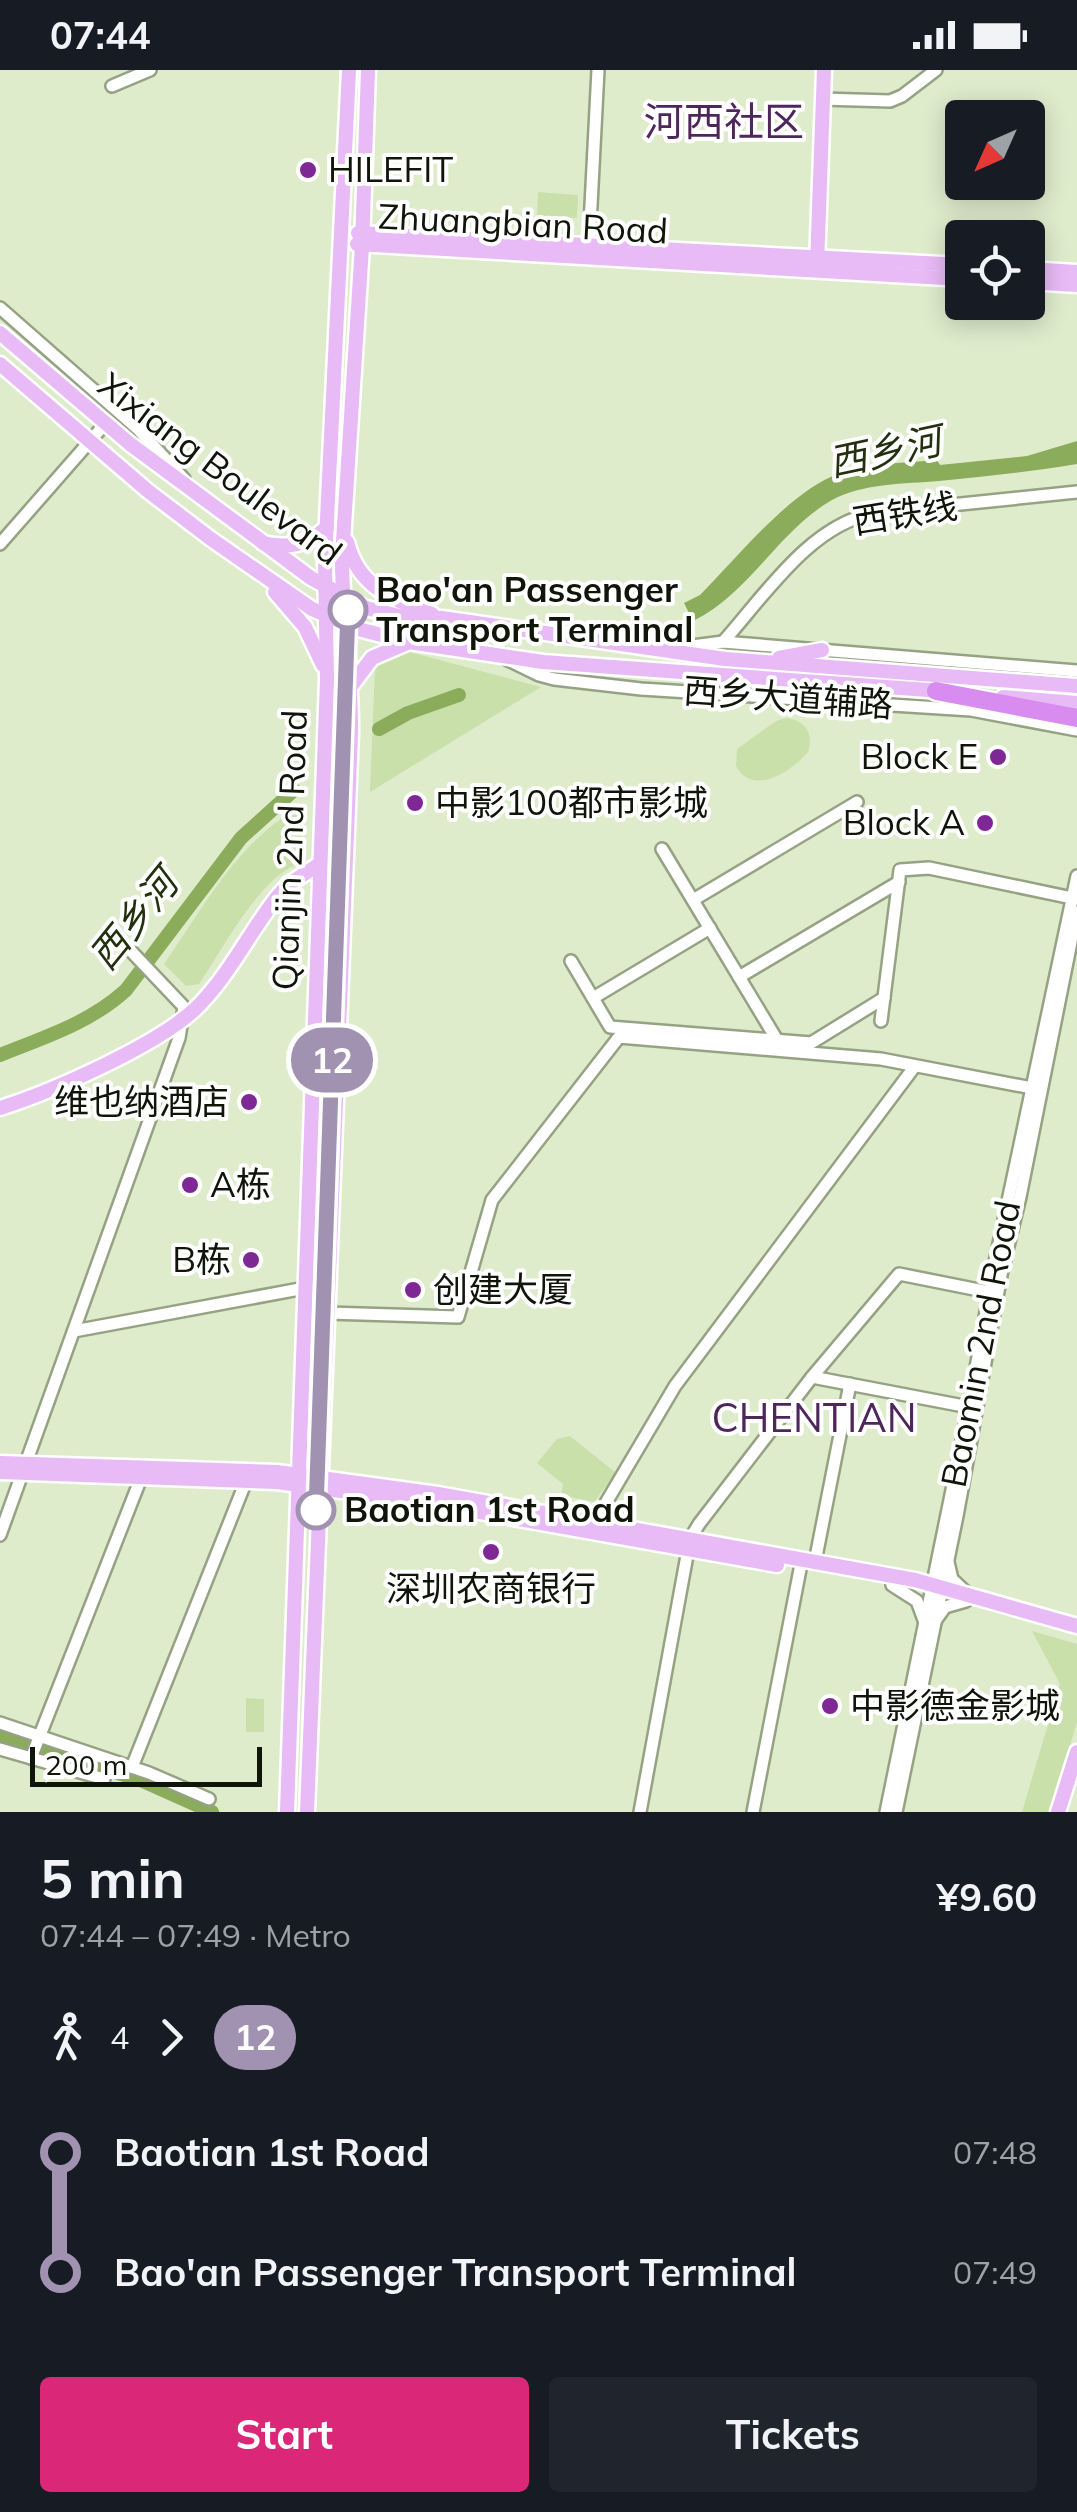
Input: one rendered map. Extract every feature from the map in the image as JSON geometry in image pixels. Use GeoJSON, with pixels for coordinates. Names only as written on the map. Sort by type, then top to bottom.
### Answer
{"type":"FeatureCollection","features":[{"type":"Feature","properties":{"kind":"highway"},"geometry":{"type":"LineString","coordinates":[[936,691],[1077,718]]}},
{"type":"Feature","properties":{"kind":"main road","name":"Qianjin 2nd Road"},"geometry":{"type":"LineString","coordinates":[[287,1812],[327,680],[324,586],[349,70]]}},
{"type":"Feature","properties":{"kind":"main road","name":"Qianjin 2nd Road"},"geometry":{"type":"LineString","coordinates":[[307,1812],[350,686],[343,623],[344,528],[368,70]]}},
{"type":"Feature","properties":{"kind":"main road"},"geometry":{"type":"LineString","coordinates":[[817,264],[824,70]]}},
{"type":"Feature","properties":{"kind":"main road","name":"Zhuangbian Road"},"geometry":{"type":"LineString","coordinates":[[343,238],[817,264],[945,266]]}},
{"type":"Feature","properties":{"kind":"main road","name":"Zhuangbian Road"},"geometry":{"type":"LineString","coordinates":[[362,239],[589,244],[945,277]]}},
{"type":"Feature","properties":{"kind":"main road"},"geometry":{"type":"LineString","coordinates":[[1045,270],[1077,272]]}},
{"type":"Feature","properties":{"kind":"main road"},"geometry":{"type":"LineString","coordinates":[[1045,283],[1077,285]]}},
{"type":"Feature","properties":{"kind":"main road","name":"Xixiang Boulevard"},"geometry":{"type":"LineString","coordinates":[[0,333],[105,424],[260,542],[324,586],[387,614],[442,618],[590,642],[754,662],[1077,686]]}},
{"type":"Feature","properties":{"kind":"main road","name":"Xixiang Boulevard"},"geometry":{"type":"LineString","coordinates":[[0,366],[89,442],[259,573],[343,623],[408,642],[502,658],[1077,703]]}},
{"type":"Feature","properties":{"kind":"main road"},"geometry":{"type":"LineString","coordinates":[[260,542],[298,544],[327,527]]}},
{"type":"Feature","properties":{"kind":"main road"},"geometry":{"type":"LineString","coordinates":[[344,528],[352,560],[365,580],[385,595],[442,618]]}},
{"type":"Feature","properties":{"kind":"main road"},"geometry":{"type":"LineString","coordinates":[[259,573],[305,627],[327,680]]}},
{"type":"Feature","properties":{"kind":"main road"},"geometry":{"type":"LineString","coordinates":[[433,646],[425,638],[424,630],[429,622],[442,618]]}},
{"type":"Feature","properties":{"kind":"main road"},"geometry":{"type":"LineString","coordinates":[[350,686],[372,658],[408,642]]}},
{"type":"Feature","properties":{"kind":"main road"},"geometry":{"type":"LineString","coordinates":[[754,662],[822,650]]}},
{"type":"Feature","properties":{"kind":"main road"},"geometry":{"type":"LineString","coordinates":[[751,679],[829,701]]}},
{"type":"Feature","properties":{"kind":"main road"},"geometry":{"type":"LineString","coordinates":[[0,1108],[64,1083],[151,1039],[183,1012],[271,892],[294,871],[318,865]]}},
{"type":"Feature","properties":{"kind":"main road"},"geometry":{"type":"LineString","coordinates":[[0,1099],[60,1075],[183,1012]]}},
{"type":"Feature","properties":{"kind":"main road"},"geometry":{"type":"LineString","coordinates":[[0,1463],[141,1478],[298,1480]]}},
{"type":"Feature","properties":{"kind":"main road"},"geometry":{"type":"LineString","coordinates":[[0,1472],[24,1468],[322,1483],[806,1563],[935,1589],[1077,1626]]}},
{"type":"Feature","properties":{"kind":"main road"},"geometry":{"type":"LineString","coordinates":[[967,1598],[1077,1634]]}},
{"type":"Feature","properties":{"kind":"main road"},"geometry":{"type":"LineString","coordinates":[[1058,1812],[1077,1752]]}},
{"type":"Feature","properties":{"kind":"street"},"geometry":{"type":"LineString","coordinates":[[112,86],[150,70]]}},
{"type":"Feature","properties":{"kind":"street"},"geometry":{"type":"LineString","coordinates":[[589,244],[598,70]]}},
{"type":"Feature","properties":{"kind":"street"},"geometry":{"type":"LineString","coordinates":[[822,99],[890,101],[936,70]]}},
{"type":"Feature","properties":{"kind":"street"},"geometry":{"type":"LineString","coordinates":[[0,308],[138,429],[196,494]]}},
{"type":"Feature","properties":{"kind":"street"},"geometry":{"type":"LineString","coordinates":[[0,544],[105,424]]}},
{"type":"Feature","properties":{"kind":"street","name":"西铁线"},"geometry":{"type":"LineString","coordinates":[[723,642],[814,541],[842,522],[874,514],[1077,492]]}},
{"type":"Feature","properties":{"kind":"street","name":"西乡大道辅路"},"geometry":{"type":"LineString","coordinates":[[669,649],[723,642],[1077,672]]}},
{"type":"Feature","properties":{"kind":"street","name":"西乡大道辅路"},"geometry":{"type":"LineString","coordinates":[[502,658],[538,676],[554,679],[641,689],[971,710],[1077,730]]}},
{"type":"Feature","properties":{"kind":"street"},"geometry":{"type":"LineString","coordinates":[[693,900],[857,802]]}},
{"type":"Feature","properties":{"kind":"street"},"geometry":{"type":"LineString","coordinates":[[662,849],[778,1040]]}},
{"type":"Feature","properties":{"kind":"street"},"geometry":{"type":"LineString","coordinates":[[881,1021],[900,870],[928,868],[1074,899]]}},
{"type":"Feature","properties":{"kind":"street","name":"Baomin 2nd Road"},"geometry":{"type":"LineString","coordinates":[[896,1812],[928,1623],[1001,1275],[1077,876]]}},
{"type":"Feature","properties":{"kind":"street"},"geometry":{"type":"LineString","coordinates":[[740,977],[899,882]]}},
{"type":"Feature","properties":{"kind":"street","name":"Baomin 2nd Road"},"geometry":{"type":"LineString","coordinates":[[942,1560],[989,1292],[1077,912]]}},
{"type":"Feature","properties":{"kind":"street"},"geometry":{"type":"LineString","coordinates":[[593,998],[710,928]]}},
{"type":"Feature","properties":{"kind":"street"},"geometry":{"type":"LineString","coordinates":[[0,1535],[172,1063],[183,1012],[170,992],[130,950]]}},
{"type":"Feature","properties":{"kind":"street"},"geometry":{"type":"LineString","coordinates":[[571,962],[610,1027],[811,1044],[884,998]]}},
{"type":"Feature","properties":{"kind":"street"},"geometry":{"type":"LineString","coordinates":[[328,1313],[458,1317],[492,1200],[619,1037],[881,1059],[1037,1089]]}},
{"type":"Feature","properties":{"kind":"street"},"geometry":{"type":"LineString","coordinates":[[598,1528],[607,1500],[674,1386],[915,1066]]}},
{"type":"Feature","properties":{"kind":"street"},"geometry":{"type":"LineString","coordinates":[[640,1812],[689,1544],[812,1377],[899,1274],[989,1292]]}},
{"type":"Feature","properties":{"kind":"street"},"geometry":{"type":"LineString","coordinates":[[74,1331],[305,1288]]}},
{"type":"Feature","properties":{"kind":"street"},"geometry":{"type":"LineString","coordinates":[[812,1377],[969,1407]]}},
{"type":"Feature","properties":{"kind":"street"},"geometry":{"type":"LineString","coordinates":[[753,1812],[806,1563],[850,1384]]}},
{"type":"Feature","properties":{"kind":"street"},"geometry":{"type":"LineString","coordinates":[[31,1755],[141,1478]]}},
{"type":"Feature","properties":{"kind":"street"},"geometry":{"type":"LineString","coordinates":[[132,1766],[246,1481]]}},
{"type":"Feature","properties":{"kind":"street"},"geometry":{"type":"LineString","coordinates":[[942,1560],[967,1598],[928,1623],[917,1601],[893,1580],[924,1572],[942,1560]]}},
{"type":"Feature","properties":{"kind":"street","name":"Baomin 2nd Road"},"geometry":{"type":"LineString","coordinates":[[886,1812],[918,1678]]}},
{"type":"Feature","properties":{"kind":"street"},"geometry":{"type":"LineString","coordinates":[[0,1723],[132,1766],[209,1800]]}},
{"type":"Feature","properties":{"kind":"street"},"geometry":{"type":"LineString","coordinates":[[0,1749],[104,1779]]}},
{"type":"Feature","properties":{"kind":"shaded area"},"geometry":{"type":"Polygon","coordinates":[[[538,192],[578,195],[577,218],[537,216],[538,192]]]}},
{"type":"Feature","properties":{"kind":"shaded area"},"geometry":{"type":"Polygon","coordinates":[[[1077,441],[1077,464],[884,485],[844,494],[813,513],[713,609],[693,621],[684,603],[700,595],[783,510],[838,474],[887,464],[937,460],[940,465],[1027,456],[1077,441]]]}},
{"type":"Feature","properties":{"kind":"shaded area"},"geometry":{"type":"Polygon","coordinates":[[[402,650],[541,687],[370,792],[375,668],[402,650]]]}},
{"type":"Feature","properties":{"kind":"shaded area"},"geometry":{"type":"Polygon","coordinates":[[[787,718],[807,729],[808,752],[772,778],[752,780],[743,775],[736,766],[737,749],[776,721],[787,718]]]}},
{"type":"Feature","properties":{"kind":"shaded area"},"geometry":{"type":"Polygon","coordinates":[[[299,808],[302,863],[272,881],[244,914],[199,984],[186,986],[164,964],[239,857],[277,822],[299,808]]]}},
{"type":"Feature","properties":{"kind":"shaded area"},"geometry":{"type":"Polygon","coordinates":[[[570,1436],[616,1473],[594,1502],[561,1495],[563,1484],[537,1463],[557,1439],[570,1436]]]}},
{"type":"Feature","properties":{"kind":"shaded area"},"geometry":{"type":"Polygon","coordinates":[[[1032,1631],[1077,1644],[1077,1722],[1050,1812],[1022,1812],[1060,1684],[1032,1631]]]}},
{"type":"Feature","properties":{"kind":"shaded area"},"geometry":{"type":"Polygon","coordinates":[[[246,1698],[264,1699],[264,1732],[246,1732],[246,1698]]]}},
{"type":"Feature","properties":{"kind":"waterway","name":"西乡河"},"geometry":{"type":"LineString","coordinates":[[379,729],[408,713],[459,695]]}},
{"type":"Feature","properties":{"kind":"waterway","name":"西乡河"},"geometry":{"type":"LineString","coordinates":[[0,1055],[82,1020],[126,990],[241,838],[294,790]]}},
{"type":"Feature","properties":{"kind":"waterway"},"geometry":{"type":"LineString","coordinates":[[0,1735],[143,1781],[212,1812]]}},
{"type":"Feature","properties":{"kind":"metro line","name":"12"},"geometry":{"type":"LineString","coordinates":[[316,1510],[348,610]]}},
{"type":"Feature","properties":{"kind":"place","name":"HILEFIT"},"geometry":{"type":"Point","coordinates":[308,170]}},
{"type":"Feature","properties":{"kind":"place","name":"Bao'an Passenger Transport Terminal"},"geometry":{"type":"Point","coordinates":[348,610]}},
{"type":"Feature","properties":{"kind":"place","name":"Block E"},"geometry":{"type":"Point","coordinates":[998,757]}},
{"type":"Feature","properties":{"kind":"place","name":"中影100都市影城"},"geometry":{"type":"Point","coordinates":[415,803]}},
{"type":"Feature","properties":{"kind":"place","name":"Block A"},"geometry":{"type":"Point","coordinates":[985,823]}},
{"type":"Feature","properties":{"kind":"place","name":"维也纳酒店"},"geometry":{"type":"Point","coordinates":[249,1102]}},
{"type":"Feature","properties":{"kind":"place","name":"A栋"},"geometry":{"type":"Point","coordinates":[190,1185]}},
{"type":"Feature","properties":{"kind":"place","name":"B栋"},"geometry":{"type":"Point","coordinates":[251,1260]}},
{"type":"Feature","properties":{"kind":"place","name":"创建大厦"},"geometry":{"type":"Point","coordinates":[413,1290]}},
{"type":"Feature","properties":{"kind":"place","name":"Baotian 1st Road"},"geometry":{"type":"Point","coordinates":[316,1510]}},
{"type":"Feature","properties":{"kind":"place","name":"深圳农商银行"},"geometry":{"type":"Point","coordinates":[491,1552]}},
{"type":"Feature","properties":{"kind":"place","name":"中影德金影城"},"geometry":{"type":"Point","coordinates":[830,1706]}},
{"type":"Feature","properties":{"kind":"district","name":"河西社区"},"geometry":{"type":"Point","coordinates":[724,122]}},
{"type":"Feature","properties":{"kind":"district","name":"CHENTIAN"},"geometry":{"type":"Point","coordinates":[814,1418]}}]}
